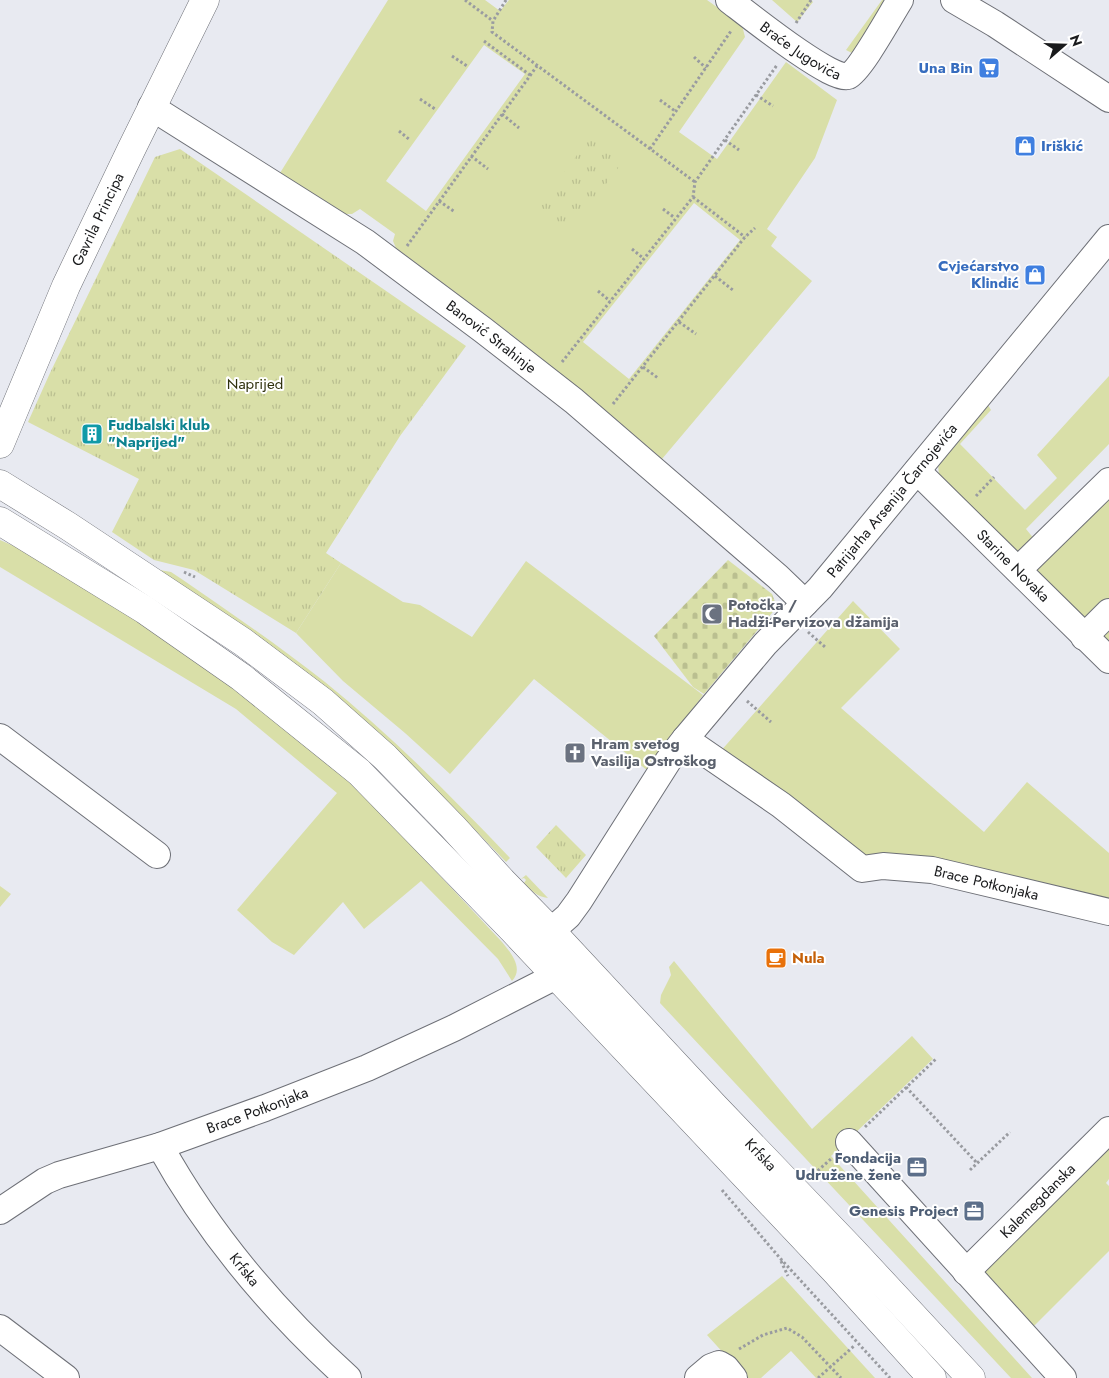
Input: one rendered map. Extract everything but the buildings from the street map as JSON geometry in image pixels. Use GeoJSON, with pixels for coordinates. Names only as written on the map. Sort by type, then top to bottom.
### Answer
{"type":"FeatureCollection","features":[{"type":"Feature","properties":{"kind":"main road","name":"Gavrila Principa"},"geometry":{"type":"LineString","coordinates":[[0,444],[66,286],[151,107],[205,0]]}},
{"type":"Feature","properties":{"kind":"main road","name":"Krfska"},"geometry":{"type":"LineString","coordinates":[[0,484],[68,526],[244,642],[323,702],[385,757],[454,827],[502,881],[971,1378]]}},
{"type":"Feature","properties":{"kind":"main road","name":"Krfska"},"geometry":{"type":"LineString","coordinates":[[0,521],[144,610],[241,677],[359,772],[511,928],[835,1271],[932,1378]]}},
{"type":"Feature","properties":{"kind":"street","name":"Braće Jugovića"},"geometry":{"type":"LineString","coordinates":[[729,0],[793,34],[833,73],[842,76],[848,76],[859,66],[900,0]]}},
{"type":"Feature","properties":{"kind":"street"},"geometry":{"type":"LineString","coordinates":[[954,0],[995,24],[1109,99]]}},
{"type":"Feature","properties":{"kind":"street","name":"Banović Strahinje"},"geometry":{"type":"LineString","coordinates":[[151,107],[366,242],[484,330],[574,401],[805,603]]}},
{"type":"Feature","properties":{"kind":"street","name":"Patrijarha Arsenija Čarnojevića"},"geometry":{"type":"LineString","coordinates":[[551,931],[568,916],[685,739],[765,644],[820,588],[1109,238]]}},
{"type":"Feature","properties":{"kind":"street","name":"Starine Novaka"},"geometry":{"type":"LineString","coordinates":[[917,471],[1109,660]]}},
{"type":"Feature","properties":{"kind":"street"},"geometry":{"type":"LineString","coordinates":[[1018,570],[1109,481]]}},
{"type":"Feature","properties":{"kind":"street"},"geometry":{"type":"LineString","coordinates":[[1084,636],[1109,612]]}},
{"type":"Feature","properties":{"kind":"street"},"geometry":{"type":"LineString","coordinates":[[0,737],[157,855]]}},
{"type":"Feature","properties":{"kind":"street","name":"Brace Potkonjaka"},"geometry":{"type":"LineString","coordinates":[[685,739],[781,805],[862,869],[883,866],[932,870],[1109,912]]}},
{"type":"Feature","properties":{"kind":"street","name":"Brace Potkonjaka"},"geometry":{"type":"LineString","coordinates":[[511,928],[527,958],[530,975],[522,990],[512,998]]}},
{"type":"Feature","properties":{"kind":"street","name":"Brace Potkonjaka"},"geometry":{"type":"LineString","coordinates":[[0,1211],[45,1181],[59,1175],[160,1146],[368,1068],[454,1028],[556,976]]}},
{"type":"Feature","properties":{"kind":"street","name":"Kalemegdanska"},"geometry":{"type":"LineString","coordinates":[[966,1272],[1109,1130]]}},
{"type":"Feature","properties":{"kind":"street"},"geometry":{"type":"LineString","coordinates":[[849,1142],[1063,1378]]}},
{"type":"Feature","properties":{"kind":"street","name":"Krfska"},"geometry":{"type":"LineString","coordinates":[[160,1146],[180,1181],[243,1269],[315,1348],[348,1378]]}},
{"type":"Feature","properties":{"kind":"street"},"geometry":{"type":"LineString","coordinates":[[0,1328],[66,1378]]}},
{"type":"Feature","properties":{"kind":"path"},"geometry":{"type":"LineString","coordinates":[[465,0],[493,21]]}},
{"type":"Feature","properties":{"kind":"path"},"geometry":{"type":"LineString","coordinates":[[506,0],[493,21],[492,32],[695,182]]}},
{"type":"Feature","properties":{"kind":"path"},"geometry":{"type":"LineString","coordinates":[[559,365],[693,197],[695,182],[756,95],[793,34],[809,1]]}},
{"type":"Feature","properties":{"kind":"path"},"geometry":{"type":"LineString","coordinates":[[650,149],[734,27]]}},
{"type":"Feature","properties":{"kind":"path"},"geometry":{"type":"LineString","coordinates":[[484,41],[530,75]]}},
{"type":"Feature","properties":{"kind":"path"},"geometry":{"type":"LineString","coordinates":[[452,56],[467,66]]}},
{"type":"Feature","properties":{"kind":"path"},"geometry":{"type":"LineString","coordinates":[[694,57],[706,68]]}},
{"type":"Feature","properties":{"kind":"path"},"geometry":{"type":"LineString","coordinates":[[406,247],[537,66]]}},
{"type":"Feature","properties":{"kind":"path"},"geometry":{"type":"LineString","coordinates":[[756,95],[773,106]]}},
{"type":"Feature","properties":{"kind":"path"},"geometry":{"type":"LineString","coordinates":[[420,99],[435,110]]}},
{"type":"Feature","properties":{"kind":"path"},"geometry":{"type":"LineString","coordinates":[[660,100],[675,111]]}},
{"type":"Feature","properties":{"kind":"path"},"geometry":{"type":"LineString","coordinates":[[502,114],[520,128]]}},
{"type":"Feature","properties":{"kind":"path"},"geometry":{"type":"LineString","coordinates":[[399,131],[410,140]]}},
{"type":"Feature","properties":{"kind":"path"},"geometry":{"type":"LineString","coordinates":[[725,140],[740,150]]}},
{"type":"Feature","properties":{"kind":"path"},"geometry":{"type":"LineString","coordinates":[[471,156],[488,169]]}},
{"type":"Feature","properties":{"kind":"path"},"geometry":{"type":"LineString","coordinates":[[693,197],[745,237]]}},
{"type":"Feature","properties":{"kind":"path"},"geometry":{"type":"LineString","coordinates":[[439,201],[455,212]]}},
{"type":"Feature","properties":{"kind":"path"},"geometry":{"type":"LineString","coordinates":[[663,209],[675,218]]}},
{"type":"Feature","properties":{"kind":"path"},"geometry":{"type":"LineString","coordinates":[[610,407],[745,237],[755,228]]}},
{"type":"Feature","properties":{"kind":"path"},"geometry":{"type":"LineString","coordinates":[[632,249],[643,258]]}},
{"type":"Feature","properties":{"kind":"path"},"geometry":{"type":"LineString","coordinates":[[715,276],[734,291]]}},
{"type":"Feature","properties":{"kind":"path"},"geometry":{"type":"LineString","coordinates":[[598,291],[610,301]]}},
{"type":"Feature","properties":{"kind":"path"},"geometry":{"type":"LineString","coordinates":[[679,322],[696,334]]}},
{"type":"Feature","properties":{"kind":"path"},"geometry":{"type":"LineString","coordinates":[[643,367],[658,378]]}},
{"type":"Feature","properties":{"kind":"path"},"geometry":{"type":"LineString","coordinates":[[806,630],[825,647]]}},
{"type":"Feature","properties":{"kind":"path"},"geometry":{"type":"LineString","coordinates":[[745,699],[771,722]]}},
{"type":"Feature","properties":{"kind":"path"},"geometry":{"type":"LineString","coordinates":[[814,1174],[937,1058]]}},
{"type":"Feature","properties":{"kind":"path"},"geometry":{"type":"LineString","coordinates":[[906,1087],[977,1163]]}},
{"type":"Feature","properties":{"kind":"path"},"geometry":{"type":"LineString","coordinates":[[970,1170],[1010,1132]]}},
{"type":"Feature","properties":{"kind":"path"},"geometry":{"type":"LineString","coordinates":[[788,1276],[779,1257],[890,1378]]}},
{"type":"Feature","properties":{"kind":"path"},"geometry":{"type":"LineString","coordinates":[[717,1373],[743,1347],[763,1336],[787,1328],[802,1337],[841,1378]]}},
{"type":"Feature","properties":{"kind":"path"},"geometry":{"type":"LineString","coordinates":[[818,1378],[854,1346]]}},
{"type":"Feature","properties":{"kind":"green space"},"geometry":{"type":"Polygon","coordinates":[[[388,0],[485,0],[500,11],[509,0],[707,0],[742,25],[745,37],[679,132],[717,159],[786,62],[837,100],[815,158],[767,229],[777,237],[771,246],[812,281],[662,459],[511,334],[396,248],[393,241],[395,234],[360,209],[352,214],[346,214],[280,173],[388,0]],[[484,45],[386,181],[426,211],[525,74],[484,45]],[[694,203],[583,342],[629,379],[740,240],[694,203]]]}},
{"type":"Feature","properties":{"kind":"green space"},"geometry":{"type":"Polygon","coordinates":[[[772,0],[811,0],[813,2],[797,22],[772,0]]]}},
{"type":"Feature","properties":{"kind":"green space"},"geometry":{"type":"Polygon","coordinates":[[[882,0],[891,0],[856,55],[846,50],[882,0]]]}},
{"type":"Feature","properties":{"kind":"green space"},"geometry":{"type":"Polygon","coordinates":[[[592,135],[624,160],[571,231],[538,207],[592,135]]]}},
{"type":"Feature","properties":{"kind":"green space","name":"Naprijed"},"geometry":{"type":"Polygon","coordinates":[[[180,149],[466,346],[400,436],[326,553],[341,563],[296,633],[194,570],[154,560],[112,532],[139,479],[28,422],[155,157],[180,149]]]}},
{"type":"Feature","properties":{"kind":"green space"},"geometry":{"type":"Polygon","coordinates":[[[1109,376],[1109,444],[1026,529],[1035,540],[1021,555],[939,476],[938,464],[988,405],[991,410],[960,444],[1025,510],[1057,478],[1037,455],[1109,376]]]}},
{"type":"Feature","properties":{"kind":"green space"},"geometry":{"type":"Polygon","coordinates":[[[1109,495],[1109,655],[1025,572],[1109,495]]]}},
{"type":"Feature","properties":{"kind":"green space"},"geometry":{"type":"Polygon","coordinates":[[[0,540],[16,547],[18,543],[144,625],[257,705],[304,742],[369,800],[502,942],[515,961],[517,971],[512,981],[498,959],[421,881],[364,929],[343,902],[294,955],[272,942],[237,910],[337,793],[236,709],[0,567],[0,540]]]}},
{"type":"Feature","properties":{"kind":"green space"},"geometry":{"type":"Polygon","coordinates":[[[728,560],[772,594],[777,607],[704,694],[693,687],[654,636],[728,560]]]}},
{"type":"Feature","properties":{"kind":"green space"},"geometry":{"type":"Polygon","coordinates":[[[526,561],[703,695],[648,771],[534,679],[450,774],[343,681],[296,633],[341,563],[403,602],[420,605],[472,637],[526,561]]]}},
{"type":"Feature","properties":{"kind":"green space"},"geometry":{"type":"Polygon","coordinates":[[[154,569],[171,572],[255,630],[325,682],[420,767],[510,858],[506,862],[449,803],[385,742],[154,569]]]}},
{"type":"Feature","properties":{"kind":"green space"},"geometry":{"type":"Polygon","coordinates":[[[853,601],[900,649],[841,708],[984,832],[1027,782],[1109,853],[1109,906],[860,861],[719,753],[853,601]]]}},
{"type":"Feature","properties":{"kind":"green space"},"geometry":{"type":"Polygon","coordinates":[[[556,825],[586,855],[566,878],[536,847],[556,825]]]}},
{"type":"Feature","properties":{"kind":"green space"},"geometry":{"type":"Polygon","coordinates":[[[526,875],[548,898],[537,895],[524,883],[526,880],[524,878],[521,879],[526,875]]]}},
{"type":"Feature","properties":{"kind":"green space"},"geometry":{"type":"Polygon","coordinates":[[[0,886],[11,894],[0,907],[0,886]]]}},
{"type":"Feature","properties":{"kind":"green space"},"geometry":{"type":"Polygon","coordinates":[[[674,961],[812,1129],[912,1036],[933,1059],[831,1156],[1032,1378],[1011,1378],[660,1003],[661,995],[671,975],[669,967],[674,961]]]}},
{"type":"Feature","properties":{"kind":"green space"},"geometry":{"type":"Polygon","coordinates":[[[1109,1138],[1109,1179],[1106,1183],[1109,1186],[1109,1251],[1029,1331],[978,1272],[1109,1138]]]}},
{"type":"Feature","properties":{"kind":"green space"},"geometry":{"type":"Polygon","coordinates":[[[782,1276],[875,1378],[816,1378],[791,1351],[761,1378],[746,1378],[707,1335],[782,1276]]]}},
{"type":"Feature","properties":{"kind":"place","name":"Una Bin"},"geometry":{"type":"Point","coordinates":[989,68]}},
{"type":"Feature","properties":{"kind":"place","name":"Iriškić"},"geometry":{"type":"Point","coordinates":[1025,146]}},
{"type":"Feature","properties":{"kind":"place","name":"Cvjećarstvo Klindić"},"geometry":{"type":"Point","coordinates":[1035,275]}},
{"type":"Feature","properties":{"kind":"place","name":"Fudbalski klub \"Naprijed\""},"geometry":{"type":"Point","coordinates":[92,434]}},
{"type":"Feature","properties":{"kind":"place","name":"Potočka / Hadži-Pervizova džamija"},"geometry":{"type":"Point","coordinates":[712,614]}},
{"type":"Feature","properties":{"kind":"place","name":"Hram svetog Vasilija Ostroškog"},"geometry":{"type":"Point","coordinates":[575,753]}},
{"type":"Feature","properties":{"kind":"place","name":"Nula"},"geometry":{"type":"Point","coordinates":[776,958]}},
{"type":"Feature","properties":{"kind":"place","name":"Fondacija Udružene žene"},"geometry":{"type":"Point","coordinates":[917,1167]}},
{"type":"Feature","properties":{"kind":"place","name":"Genesis Project"},"geometry":{"type":"Point","coordinates":[974,1211]}}]}
